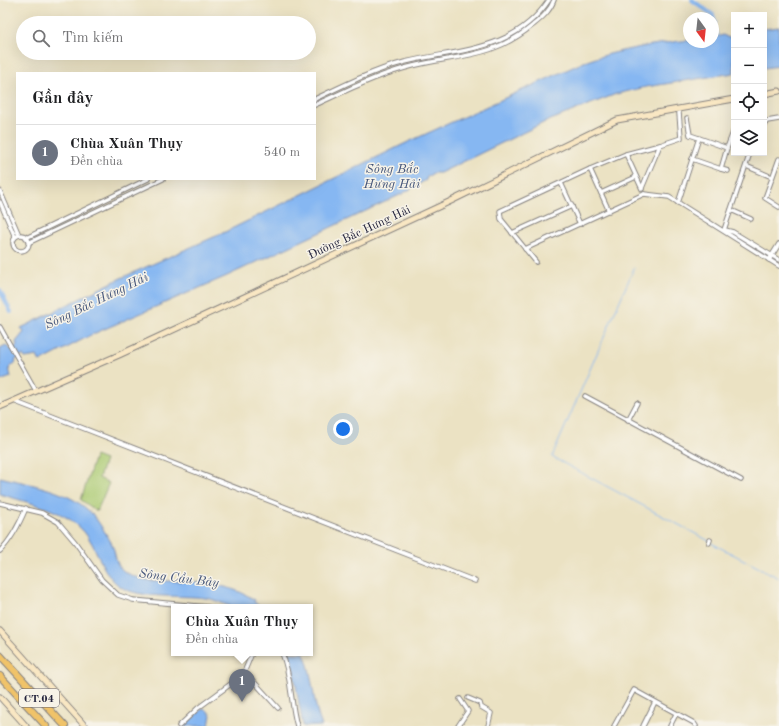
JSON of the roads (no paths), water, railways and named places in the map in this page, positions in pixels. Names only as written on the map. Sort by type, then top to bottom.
[{"type":"highway","points":[[0,655],[66,726]]},
{"type":"highway","name":"CT.04","points":[[0,676],[46,726]]},
{"type":"street","points":[[316,99],[389,67],[406,62],[465,52],[496,43],[526,25],[536,16],[548,0]]},
{"type":"street","points":[[316,105],[364,82],[406,67],[485,53],[515,38],[540,19],[552,6],[554,0]]},
{"type":"street","points":[[536,16],[540,19]]},
{"type":"street","points":[[389,67],[390,73]]},
{"type":"street","points":[[767,93],[779,91]]},
{"type":"street","name":"Đường Bắc Hưng Hải","points":[[0,407],[16,402],[36,391],[126,352],[453,200],[617,120],[731,100]]},
{"type":"street","points":[[536,262],[501,220],[500,211],[626,154],[681,138],[679,113]]},
{"type":"street","points":[[687,118],[690,135],[727,148]]},
{"type":"street","points":[[767,122],[779,119]]},
{"type":"street","points":[[678,202],[699,138]]},
{"type":"street","points":[[720,169],[731,138]]},
{"type":"street","points":[[642,188],[660,145]]},
{"type":"street","points":[[626,154],[644,194]]},
{"type":"street","points":[[724,230],[749,156]]},
{"type":"street","points":[[692,159],[728,171]]},
{"type":"street","points":[[779,159],[765,198],[779,207]]},
{"type":"street","points":[[746,166],[772,177]]},
{"type":"street","points":[[590,169],[610,210]]},
{"type":"street","points":[[601,193],[636,177]]},
{"type":"street","points":[[26,238],[146,180]]},
{"type":"street","points":[[20,235],[15,238],[13,244],[18,250],[25,249],[28,242],[161,180]]},
{"type":"street","points":[[143,182],[145,188]]},
{"type":"street","points":[[561,183],[580,224]]},
{"type":"street","points":[[0,191],[20,235],[26,238],[28,242]]},
{"type":"street","points":[[525,249],[644,194],[669,197],[724,230],[779,266]]},
{"type":"street","points":[[0,202],[15,238]]},
{"type":"street","points":[[512,233],[572,206]]},
{"type":"street","points":[[731,210],[751,220]]},
{"type":"street","points":[[724,230],[733,232],[779,260]]},
{"type":"street","points":[[769,260],[779,244]]},
{"type":"street","points":[[0,327],[16,359],[36,391]]},
{"type":"street","points":[[585,396],[741,480]]},
{"type":"street","points":[[16,402],[475,581]]},
{"type":"street","points":[[628,420],[637,403]]},
{"type":"street","points":[[0,503],[42,513],[58,522],[75,542],[102,580],[118,595],[125,598],[180,604]]},
{"type":"street","points":[[0,552],[8,544],[18,527],[26,508]]},
{"type":"street","points":[[0,631],[85,726]]},
{"type":"street","points":[[179,726],[198,708],[241,677],[245,672],[251,656]]},
{"type":"street","points":[[283,656],[290,678],[293,712],[297,726]]},
{"type":"street","points":[[245,672],[278,708]]},
{"type":"street","points":[[614,726],[634,690],[694,723],[696,726]]},
{"type":"street","points":[[0,697],[26,726]]},
{"type":"street","points":[[468,698],[480,703],[481,708],[491,713],[488,726]]},
{"type":"street","points":[[458,726],[468,711],[460,699]]},
{"type":"street","points":[[645,726],[655,702]]},
{"type":"street","points":[[670,726],[676,714]]},
{"type":"water","points":[[779,27],[779,66],[767,68],[767,29]]},
{"type":"water","name":"Sông Bắc Hưng Hải","points":[[723,35],[729,38],[731,37],[731,73],[646,87],[616,94],[543,123],[440,173],[433,173],[427,177],[426,180],[402,194],[227,276],[93,334],[40,362],[37,356],[25,358],[23,355],[15,360],[16,362],[9,368],[11,377],[0,381],[0,348],[6,345],[10,350],[17,346],[16,342],[24,332],[21,328],[121,278],[223,233],[406,143],[584,62],[622,51],[662,43],[683,41],[683,48],[719,48],[719,36]]},
{"type":"water","name":"Sông Cầu Bây","points":[[0,477],[38,486],[63,494],[85,507],[94,516],[112,544],[118,565],[134,577],[146,580],[197,582],[217,585],[246,595],[255,600],[254,602],[257,604],[224,604],[196,597],[150,595],[129,591],[115,582],[105,570],[88,537],[70,520],[48,509],[0,494]]},
{"type":"water","points":[[288,656],[305,656],[310,671],[316,708],[322,726],[303,726],[293,669]]},
{"type":"water","points":[[202,709],[207,710],[211,715],[209,726],[184,726]]},
{"type":"waterway","points":[[692,0],[709,12]]},
{"type":"waterway","points":[[634,268],[552,457],[709,541]]},
{"type":"waterway","points":[[0,290],[11,312]]},
{"type":"waterway","points":[[711,543],[779,578]]},
{"type":"place","name":"Chùa Xuân Thụy","points":[[242,702]]}]
